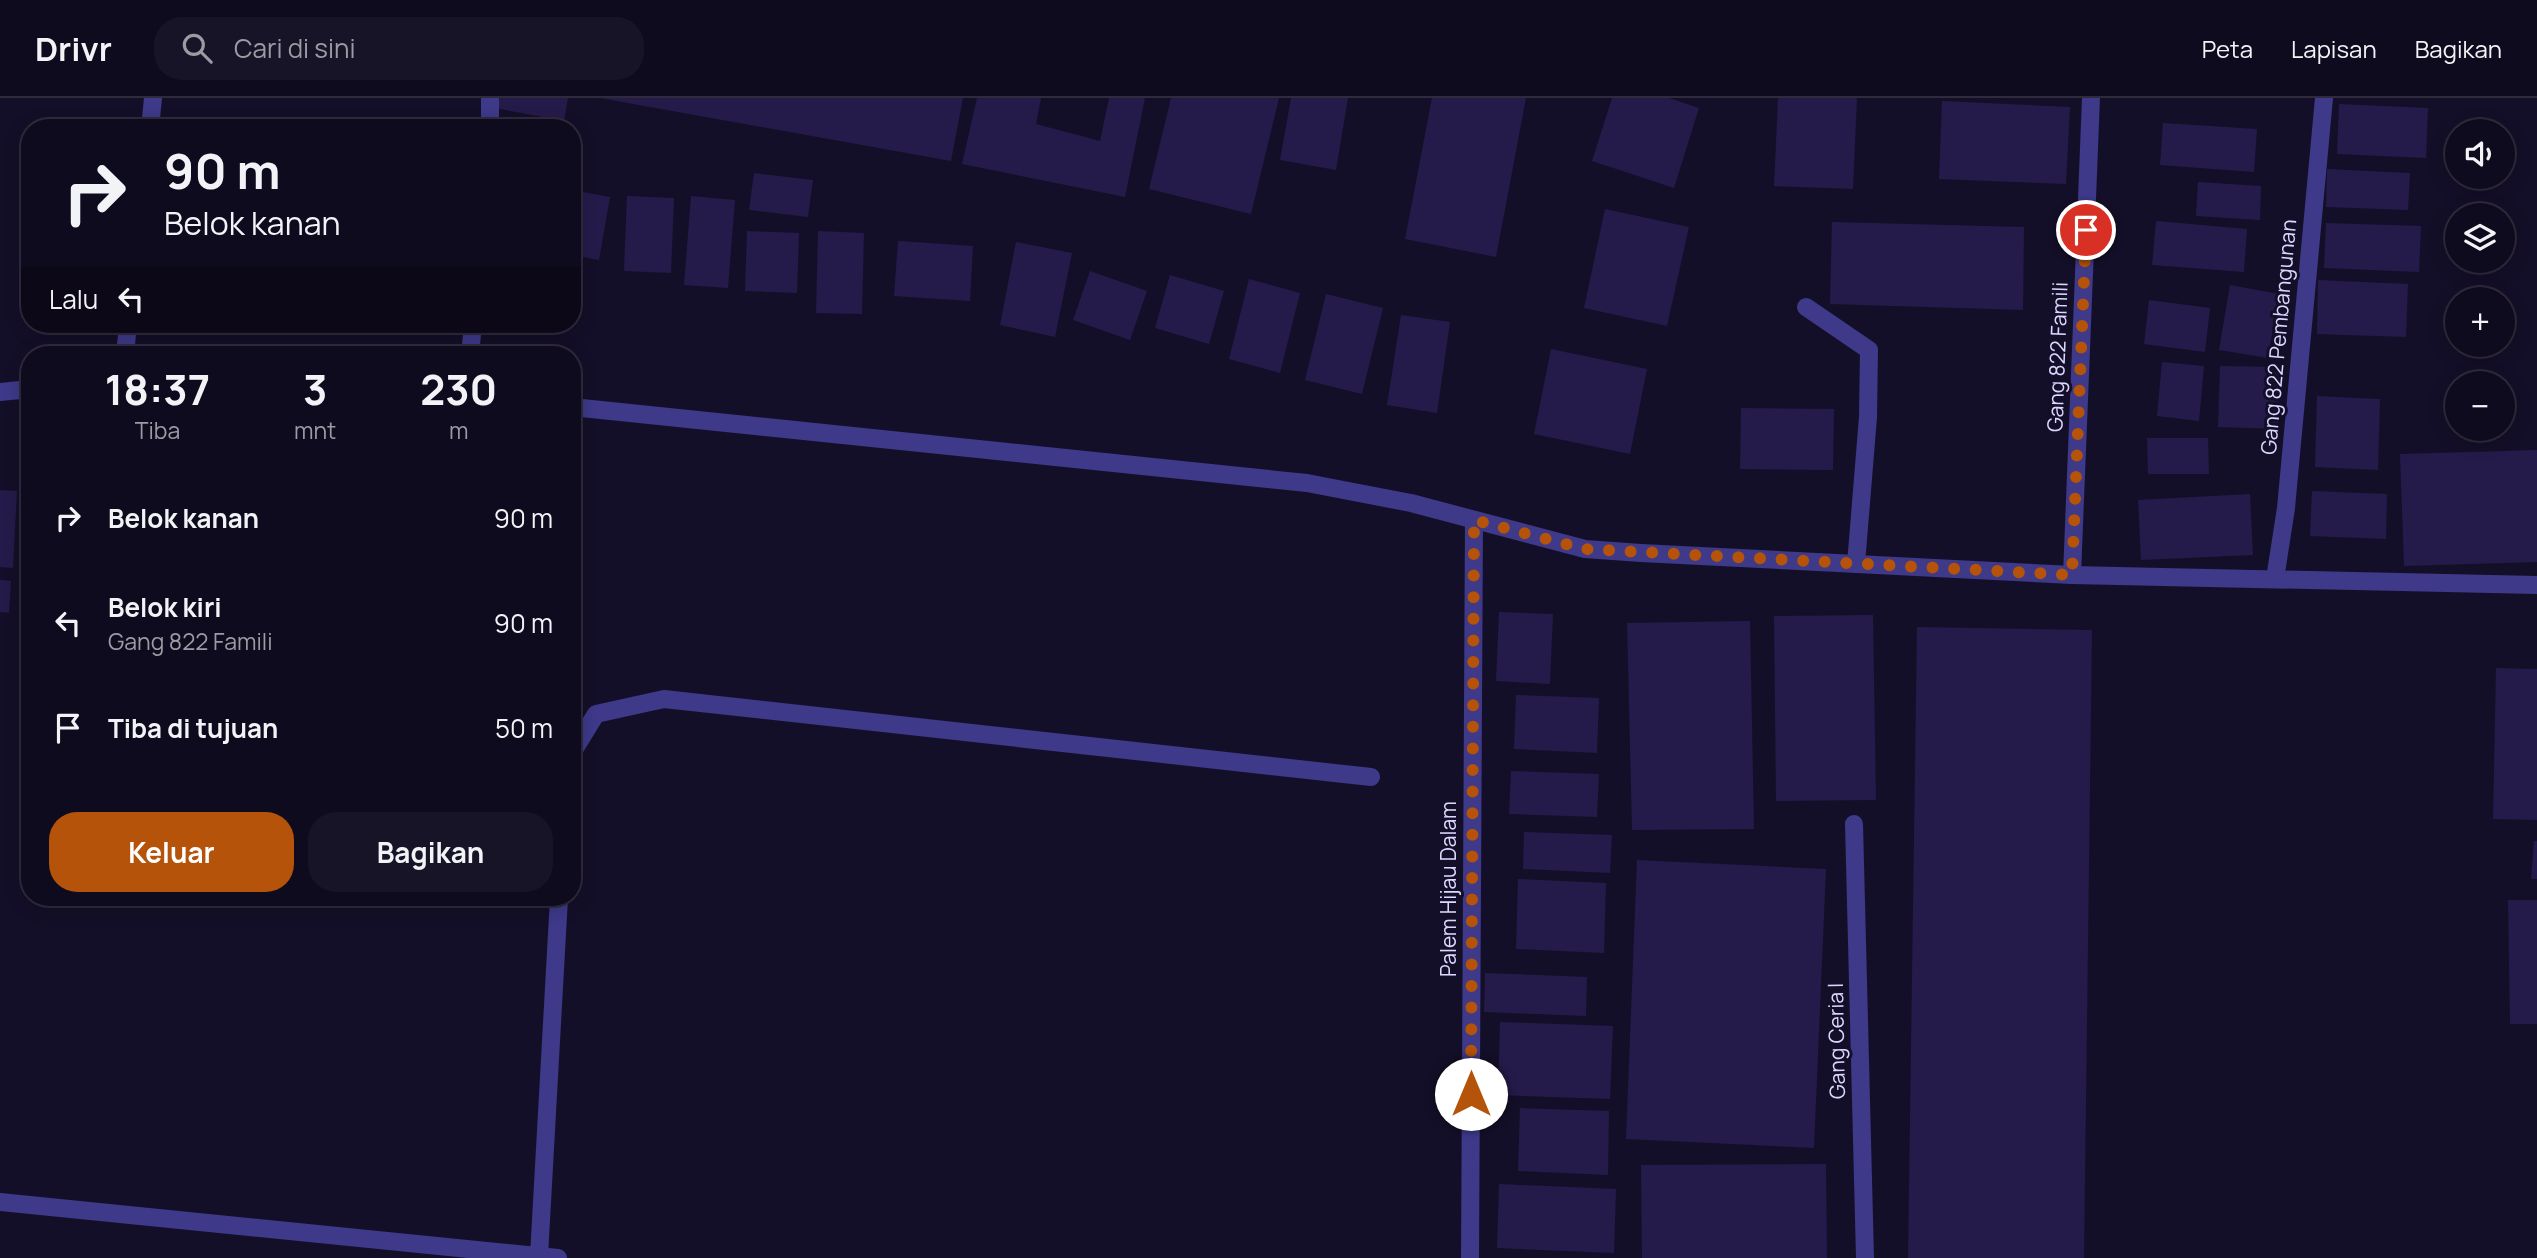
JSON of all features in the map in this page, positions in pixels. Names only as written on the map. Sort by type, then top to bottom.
[{"type":"street","points":[[151,119],[153,98]]},
{"type":"street","points":[[490,98],[490,119]]},
{"type":"street","name":"Gang 822 Famili","points":[[2072,575],[2091,98]]},
{"type":"street","name":"Gang 822 Pembangunan","points":[[2275,579],[2286,508],[2325,98]]},
{"type":"street","points":[[1806,307],[1870,351],[1868,417],[1856,564]]},
{"type":"street","points":[[0,392],[21,390]]},
{"type":"street","points":[[581,408],[1307,483],[1411,503],[1585,549],[2072,575],[2537,585]]},
{"type":"street","name":"Palem Hijau Dalam","points":[[1470,1258],[1474,520]]},
{"type":"street","points":[[581,738],[596,714],[664,699],[1371,777]]},
{"type":"street","name":"Gang Ceria I","points":[[1854,824],[1865,1258]]},
{"type":"street","points":[[539,1256],[559,906]]},
{"type":"street","points":[[0,1202],[558,1258]]},
{"type":"building","points":[[496,98],[568,98],[564,119],[495,108]]},
{"type":"building","points":[[600,98],[963,98],[951,161]]},
{"type":"building","points":[[977,98],[1041,98],[1036,124],[1100,141],[1109,98],[1145,98],[1125,197],[962,164]]},
{"type":"building","points":[[1171,98],[1279,98],[1251,214],[1149,189]]},
{"type":"building","points":[[1291,98],[1348,98],[1336,170],[1280,160]]},
{"type":"building","points":[[1432,98],[1526,98],[1496,257],[1405,239]]},
{"type":"building","points":[[1612,98],[1669,98],[1699,108],[1674,188],[1592,161]]},
{"type":"building","points":[[1778,98],[1857,98],[1853,189],[1774,186]]},
{"type":"building","points":[[1942,101],[2070,107],[2066,184],[1939,179]]},
{"type":"building","points":[[2339,104],[2428,108],[2426,158],[2337,154]]},
{"type":"building","points":[[2163,123],[2257,129],[2254,172],[2160,165]]},
{"type":"building","points":[[2327,169],[2410,173],[2408,210],[2326,207]]},
{"type":"building","points":[[754,173],[813,180],[808,217],[749,210]]},
{"type":"building","points":[[2198,182],[2261,186],[2260,220],[2196,216]]},
{"type":"building","points":[[581,192],[610,197],[599,260],[581,257]]},
{"type":"building","points":[[627,196],[674,198],[671,273],[624,271]]},
{"type":"building","points":[[691,196],[735,200],[728,288],[684,285]]},
{"type":"building","points":[[1605,209],[1689,227],[1667,326],[1584,308]]},
{"type":"building","points":[[2156,221],[2247,229],[2244,272],[2152,265]]},
{"type":"building","points":[[1832,222],[2024,227],[2023,310],[1830,304]]},
{"type":"building","points":[[2326,223],[2421,226],[2419,272],[2324,268]]},
{"type":"building","points":[[747,231],[799,233],[797,293],[745,291]]},
{"type":"building","points":[[818,231],[864,233],[862,314],[816,313]]},
{"type":"building","points":[[898,241],[973,246],[970,301],[894,296]]},
{"type":"building","points":[[1016,242],[1072,253],[1055,337],[1000,325]]},
{"type":"building","points":[[1090,271],[1147,291],[1130,340],[1073,320]]},
{"type":"building","points":[[1170,275],[1224,291],[1209,344],[1155,328]]},
{"type":"building","points":[[1249,279],[1300,293],[1280,373],[1229,359]]},
{"type":"building","points":[[2318,280],[2408,284],[2406,337],[2317,334]]},
{"type":"building","points":[[2230,285],[2279,294],[2268,358],[2219,350]]},
{"type":"building","points":[[1326,294],[1383,308],[1362,394],[1305,380]]},
{"type":"building","points":[[2149,300],[2210,308],[2205,352],[2144,344]]},
{"type":"building","points":[[1401,315],[1450,322],[1437,413],[1387,405]]},
{"type":"building","points":[[1551,349],[1647,369],[1630,454],[1534,434]]},
{"type":"building","points":[[2162,362],[2204,366],[2199,421],[2157,416]]},
{"type":"building","points":[[2220,366],[2280,367],[2278,429],[2218,427]]},
{"type":"building","points":[[2317,396],[2380,399],[2378,470],[2315,467]]},
{"type":"building","points":[[1741,408],[1834,409],[1833,470],[1740,469]]},
{"type":"building","points":[[2147,438],[2208,438],[2209,474],[2148,474]]},
{"type":"building","points":[[2537,450],[2537,562],[2404,566],[2400,454]]},
{"type":"building","points":[[0,490],[17,491],[13,568],[0,567]]},
{"type":"building","points":[[2312,491],[2387,494],[2386,539],[2310,536]]},
{"type":"building","points":[[2250,494],[2253,555],[2141,560],[2138,500]]},
{"type":"building","points":[[0,580],[11,581],[9,613],[0,612]]},
{"type":"building","points":[[1499,612],[1553,614],[1550,684],[1496,681]]},
{"type":"building","points":[[1873,615],[1876,800],[1776,801],[1774,616]]},
{"type":"building","points":[[1750,621],[1754,829],[1632,830],[1627,623]]},
{"type":"building","points":[[1917,627],[2092,630],[2084,1258],[1908,1258]]},
{"type":"building","points":[[2496,668],[2537,669],[2537,820],[2493,819]]},
{"type":"building","points":[[1516,695],[1599,698],[1597,753],[1514,749]]},
{"type":"building","points":[[1511,771],[1599,774],[1597,817],[1509,814]]},
{"type":"building","points":[[1524,832],[1612,835],[1610,873],[1523,869]]},
{"type":"building","points":[[2534,841],[2537,841],[2537,879],[2531,879]]},
{"type":"building","points":[[1637,860],[1826,869],[1814,1148],[1626,1139]]},
{"type":"building","points":[[1518,879],[1606,883],[1604,953],[1516,949]]},
{"type":"building","points":[[2508,900],[2537,900],[2537,1024],[2510,1024]]},
{"type":"building","points":[[1485,973],[1587,977],[1586,1016],[1484,1012]]},
{"type":"building","points":[[1500,1022],[1613,1026],[1610,1099],[1498,1095]]},
{"type":"building","points":[[1520,1108],[1609,1111],[1608,1175],[1518,1171]]},
{"type":"building","points":[[1826,1164],[1827,1258],[1642,1258],[1641,1165]]},
{"type":"building","points":[[1499,1184],[1616,1189],[1614,1253],[1497,1248]]},
{"type":"route","points":[[1471,1094],[1474,520],[1585,549],[2072,575],[2086,230]]}]
